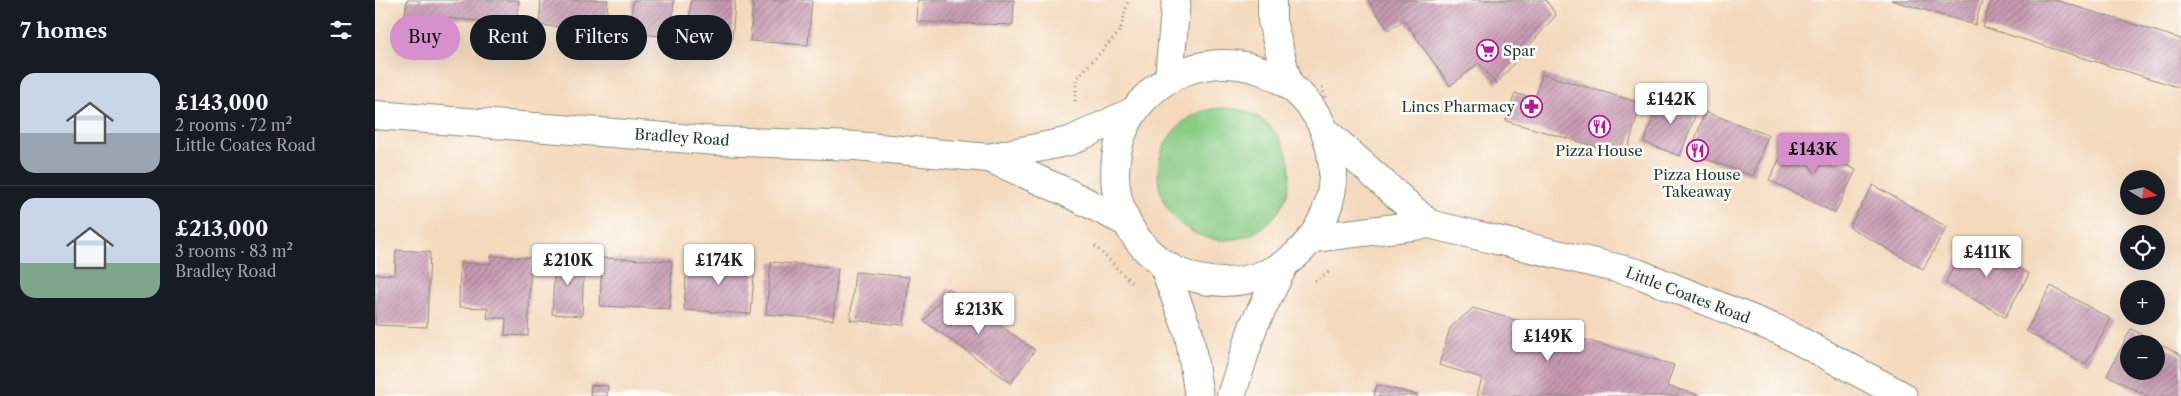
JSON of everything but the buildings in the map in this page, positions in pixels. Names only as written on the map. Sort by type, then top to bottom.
[{"type":"main road","points":[[1169,78],[1176,0]]},
{"type":"main road","points":[[1272,0],[1272,21],[1288,84]]},
{"type":"main road","points":[[1227,63],[1248,66],[1269,73],[1288,84],[1311,105],[1326,132],[1332,154],[1334,176],[1331,198],[1324,219],[1313,238],[1284,265],[1261,277],[1236,282],[1210,282],[1186,276],[1163,264],[1148,252],[1126,222],[1117,196],[1115,167],[1118,148],[1124,128],[1134,111],[1144,98],[1169,78],[1205,65],[1227,63]]},
{"type":"main road","name":"Bradley Road","points":[[375,115],[719,140],[856,146],[989,158],[1069,141],[1134,111]]},
{"type":"main road","name":"Little Coates Road","points":[[1326,132],[1429,224]]},
{"type":"main road","name":"Bradley Road","points":[[989,158],[1064,191],[1126,222]]},
{"type":"main road","name":"Little Coates Road","points":[[1313,238],[1429,224],[1637,273],[1781,330],[1903,396]]},
{"type":"main road","points":[[1163,264],[1189,334],[1199,396]]},
{"type":"main road","points":[[1231,396],[1253,327],[1284,265]]},
{"type":"path","points":[[1308,286],[1334,269]]},
{"type":"green space","points":[[1224,108],[1237,109],[1249,113],[1271,127],[1285,149],[1289,161],[1289,187],[1285,199],[1271,221],[1249,235],[1237,239],[1224,240],[1211,239],[1199,235],[1177,221],[1163,199],[1159,187],[1158,174],[1159,161],[1163,149],[1177,127],[1199,113],[1211,109]]},
{"type":"place","name":"Spar","points":[[1487,50]]},
{"type":"place","name":"Lincs Pharmacy","points":[[1531,106]]},
{"type":"place","name":"Pizza House","points":[[1599,127]]},
{"type":"place","name":"Pizza House Takeaway","points":[[1697,151]]}]
